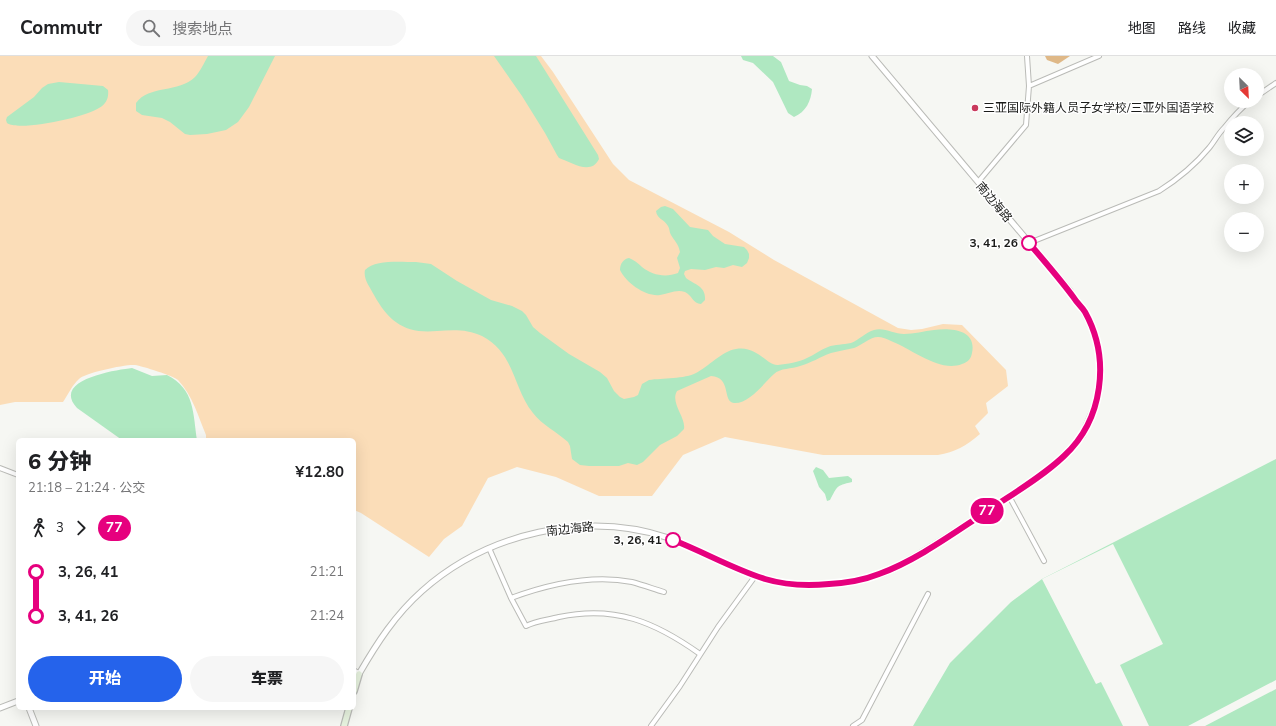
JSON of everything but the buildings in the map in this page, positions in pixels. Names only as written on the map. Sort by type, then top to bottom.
[{"type":"main road","points":[[344,726],[348,710]]},
{"type":"street","name":"南边海路","points":[[357,672],[385,630],[421,591],[439,577],[489,548],[521,537],[544,531],[601,526],[633,529],[692,547],[736,568],[766,579],[791,584],[828,584],[853,581],[878,575],[896,567],[928,549],[1009,496],[1064,456],[1083,434],[1097,399],[1100,383],[1099,350],[1094,332],[1084,311],[1070,291],[872,56]]},
{"type":"street","points":[[978,182],[1026,125],[1029,86],[1027,56]]},
{"type":"street","points":[[1029,86],[1099,56]]},
{"type":"street","points":[[1264,91],[1276,83]]},
{"type":"street","points":[[1029,243],[1159,191],[1173,182],[1192,166],[1210,148],[1223,128],[1242,108]]},
{"type":"street","points":[[0,468],[16,474]]},
{"type":"street","points":[[1009,496],[1044,561]]},
{"type":"street","points":[[489,548],[511,598],[526,626],[537,622],[570,615],[602,613],[619,615],[644,622],[660,629],[700,654]]},
{"type":"street","points":[[651,726],[718,627],[756,575]]},
{"type":"street","points":[[511,598],[543,588],[582,580],[631,582],[664,592]]},
{"type":"street","points":[[853,726],[862,720],[928,594]]},
{"type":"street","points":[[0,708],[16,702]]},
{"type":"street","points":[[30,710],[36,726]]},
{"type":"shaded area","points":[[0,56],[541,56],[613,164],[629,180],[729,232],[774,260],[898,328],[911,330],[943,324],[962,325],[1006,370],[1008,386],[986,403],[988,413],[975,426],[980,434],[960,448],[938,455],[823,455],[725,437],[683,455],[652,496],[599,496],[556,477],[517,467],[488,478],[462,526],[444,539],[429,557],[356,511],[356,438],[206,438],[195,406],[188,393],[178,380],[151,369],[135,365],[106,369],[82,377],[74,384],[63,402],[15,402],[0,405]]},
{"type":"shaded area","points":[[208,56],[275,56],[249,107],[238,122],[226,130],[207,134],[190,135],[185,134],[170,122],[162,118],[142,115],[136,111],[136,103],[142,97],[156,91],[181,85],[195,77]]},
{"type":"shaded area","points":[[494,56],[536,56],[598,155],[599,159],[595,164],[591,167],[580,166],[559,158],[522,96]]},
{"type":"shaded area","points":[[741,56],[773,56],[781,62],[789,81],[812,89],[809,102],[805,109],[794,117],[788,113],[773,82],[753,63],[743,60]]},
{"type":"shaded area","points":[[1045,56],[1070,56],[1058,64],[1047,60]]},
{"type":"shaded area","points":[[59,82],[103,86],[108,90],[108,96],[104,105],[92,112],[67,119],[25,126],[7,123],[7,117],[34,97],[42,88],[48,84]]},
{"type":"shaded area","points":[[665,206],[673,209],[690,227],[708,230],[713,236],[725,244],[744,247],[749,254],[747,263],[742,267],[733,265],[724,268],[716,267],[705,270],[691,269],[685,271],[684,274],[686,278],[699,286],[704,292],[705,300],[701,304],[696,303],[687,293],[682,291],[675,291],[660,295],[649,294],[637,288],[627,280],[620,270],[622,262],[629,258],[654,274],[673,275],[678,273],[680,268],[677,258],[680,252],[679,249],[670,234],[668,226],[658,216],[656,211]]},
{"type":"shaded area","points":[[416,262],[431,264],[457,281],[491,300],[512,306],[522,311],[533,327],[569,354],[600,372],[607,378],[614,391],[624,399],[638,395],[642,384],[649,380],[691,375],[731,350],[750,350],[774,364],[785,364],[797,362],[810,357],[831,346],[851,343],[868,332],[878,329],[904,334],[940,329],[954,330],[961,332],[970,339],[972,353],[970,359],[964,363],[953,366],[945,365],[935,363],[886,339],[875,337],[854,348],[831,353],[804,365],[779,371],[774,374],[751,397],[734,403],[730,402],[722,380],[718,377],[711,376],[677,391],[675,400],[683,420],[684,429],[677,436],[660,445],[643,462],[637,465],[628,463],[619,466],[580,465],[572,459],[568,442],[533,413],[521,393],[507,361],[493,343],[482,336],[465,331],[426,331],[407,328],[392,319],[386,312],[367,283],[365,270],[369,266],[375,264]]},
{"type":"shaded area","points":[[132,368],[152,376],[167,375],[176,381],[183,387],[191,403],[197,438],[119,438],[77,408],[71,398],[72,390],[88,378],[113,371]]},
{"type":"shaded area","points":[[1276,459],[1276,726],[913,726],[950,663],[1011,602],[1042,579]]},
{"type":"shaded area","points":[[816,467],[823,470],[829,478],[848,476],[852,479],[852,482],[838,487],[830,500],[827,501],[825,494],[819,487],[813,471]]},
{"type":"pier","points":[[1113,544],[1163,644],[1120,665],[1149,726],[1123,726],[1101,682],[1096,684],[1042,579]]},
{"type":"pier","points":[[1276,680],[1276,689],[1205,726],[1188,726]]},
{"type":"bus line","name":"77","points":[[673,540],[692,547],[736,568],[766,579],[791,584],[828,584],[853,581],[878,575],[896,567],[928,549],[1030,482],[1064,456],[1083,434],[1097,399],[1100,383],[1099,350],[1094,332],[1084,311],[1070,291],[1029,243]]},
{"type":"place","name":"三亚国际外籍人员子女学校/三亚外国语学校","points":[[975,108]]},
{"type":"place","name":"3, 41, 26","points":[[1029,243]]},
{"type":"place","name":"3, 26, 41","points":[[673,540]]}]
